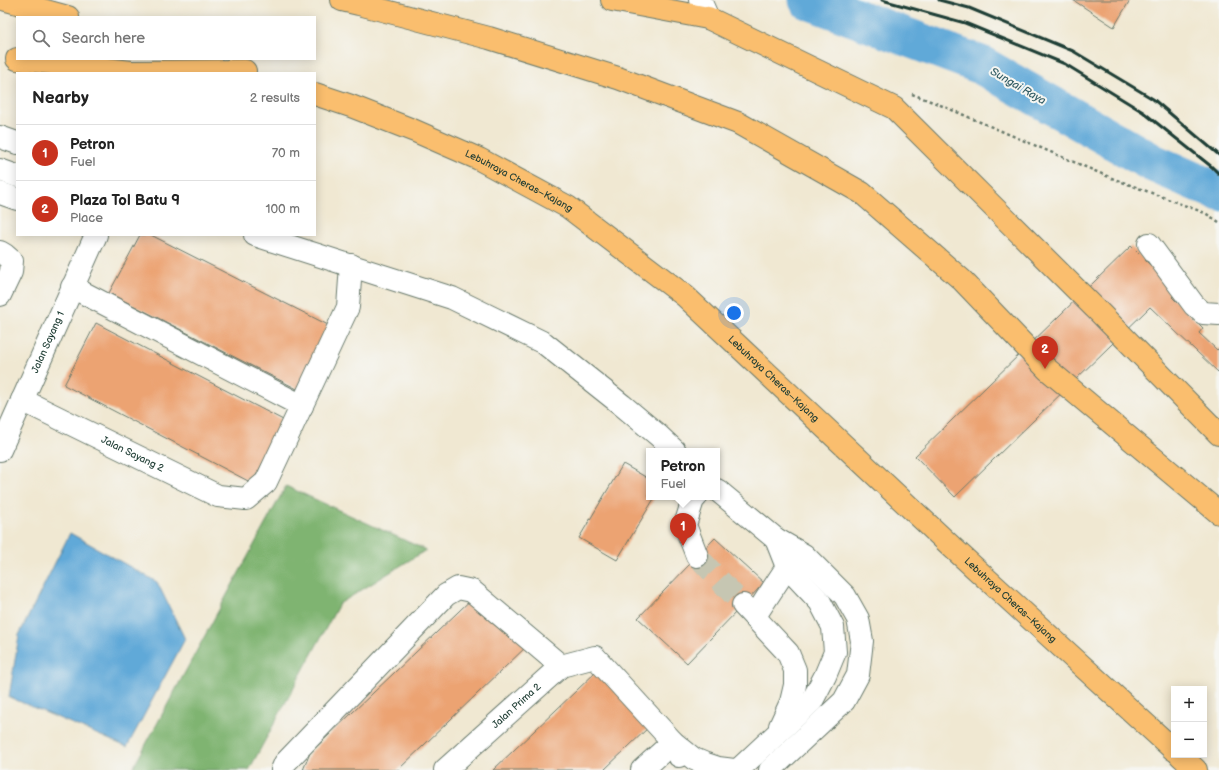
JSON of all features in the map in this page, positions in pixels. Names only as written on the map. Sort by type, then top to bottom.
[{"type":"highway","points":[[6,0],[64,16]]},
{"type":"highway","points":[[342,0],[489,38],[618,78],[738,123],[862,193],[962,280],[1047,369],[1219,513]]},
{"type":"highway","points":[[612,0],[704,9],[894,108],[1219,434]]},
{"type":"highway","points":[[0,55],[16,59]]},
{"type":"highway","points":[[26,60],[131,72],[248,72]]},
{"type":"highway","points":[[211,60],[248,72]]},
{"type":"highway","name":"Lebuhraya Cheras–Kajang","points":[[316,94],[415,131],[478,159],[568,207],[679,291],[959,553],[1171,747]]},
{"type":"highway","points":[[1183,758],[1196,770]]},
{"type":"street","points":[[0,137],[16,143]]},
{"type":"street","points":[[0,170],[16,176]]},
{"type":"street","points":[[0,193],[16,199]]},
{"type":"street","points":[[259,236],[452,298],[544,343],[660,436],[672,448]]},
{"type":"street","name":"Jalan Sayang 1","points":[[0,450],[92,241]]},
{"type":"street","points":[[1149,244],[1194,305],[1203,313],[1219,314]]},
{"type":"street","points":[[0,252],[12,262],[11,272],[0,295]]},
{"type":"street","points":[[72,287],[302,406],[348,307],[350,265]]},
{"type":"street","name":"Jalan Sayang 2","points":[[22,400],[218,496],[246,499],[266,482],[302,406]]},
{"type":"street","points":[[720,492],[776,539],[804,555],[845,596],[858,619],[862,641],[858,675],[844,701],[770,770]]},
{"type":"street","points":[[694,500],[685,525],[697,556]]},
{"type":"street","points":[[738,770],[812,701],[835,652],[833,627],[820,602],[787,567],[776,539]]},
{"type":"street","points":[[774,737],[792,702],[795,685],[795,670],[788,653],[749,610],[787,567]]},
{"type":"street","points":[[282,770],[285,763],[446,595],[458,588],[472,591],[561,666]]},
{"type":"street","name":"Jalan Prima 2","points":[[446,770],[561,666],[595,657],[673,742]]},
{"type":"street","points":[[642,770],[673,742]]},
{"type":"street","points":[[673,742],[684,770]]},
{"type":"street","points":[[673,742],[694,759],[718,768],[734,770]]},
{"type":"path","points":[[909,93],[1109,177],[1205,213],[1219,222]]},
{"type":"green space","points":[[286,486],[426,550],[339,604],[249,770],[132,770]]},
{"type":"water","points":[[70,533],[157,582],[185,639],[127,747],[9,697],[19,635]]},
{"type":"building","points":[[1073,0],[1130,0],[1114,27]]},
{"type":"building","points":[[139,236],[153,236],[336,329],[303,392],[109,293]]},
{"type":"building","points":[[1131,246],[1177,292],[1172,297],[1203,328],[1199,333],[1217,350],[1219,348],[1219,371],[1218,372],[1150,307],[955,497],[915,456]]},
{"type":"building","points":[[96,323],[285,421],[252,483],[64,385]]},
{"type":"building","points":[[623,464],[646,477],[646,500],[653,500],[617,560],[579,538]]},
{"type":"building","points":[[715,538],[764,583],[687,663],[638,618]]},
{"type":"building","points":[[479,592],[529,624],[529,644],[398,770],[303,770],[310,753]]},
{"type":"building","points":[[597,671],[650,726],[604,770],[493,770]]},
{"type":"waterway","name":"Sungai Raya","points":[[808,0],[981,65],[1153,163],[1219,192]]},
{"type":"tunnel","points":[[697,556],[743,605]]},
{"type":"railway","points":[[882,0],[965,23],[1065,64],[1143,112],[1219,174]]},
{"type":"railway","points":[[939,0],[969,8],[1073,51],[1153,99],[1219,155]]},
{"type":"place","name":"Plaza Tol Batu 9","points":[[1045,369]]},
{"type":"place","name":"Petron","points":[[683,546]]}]
